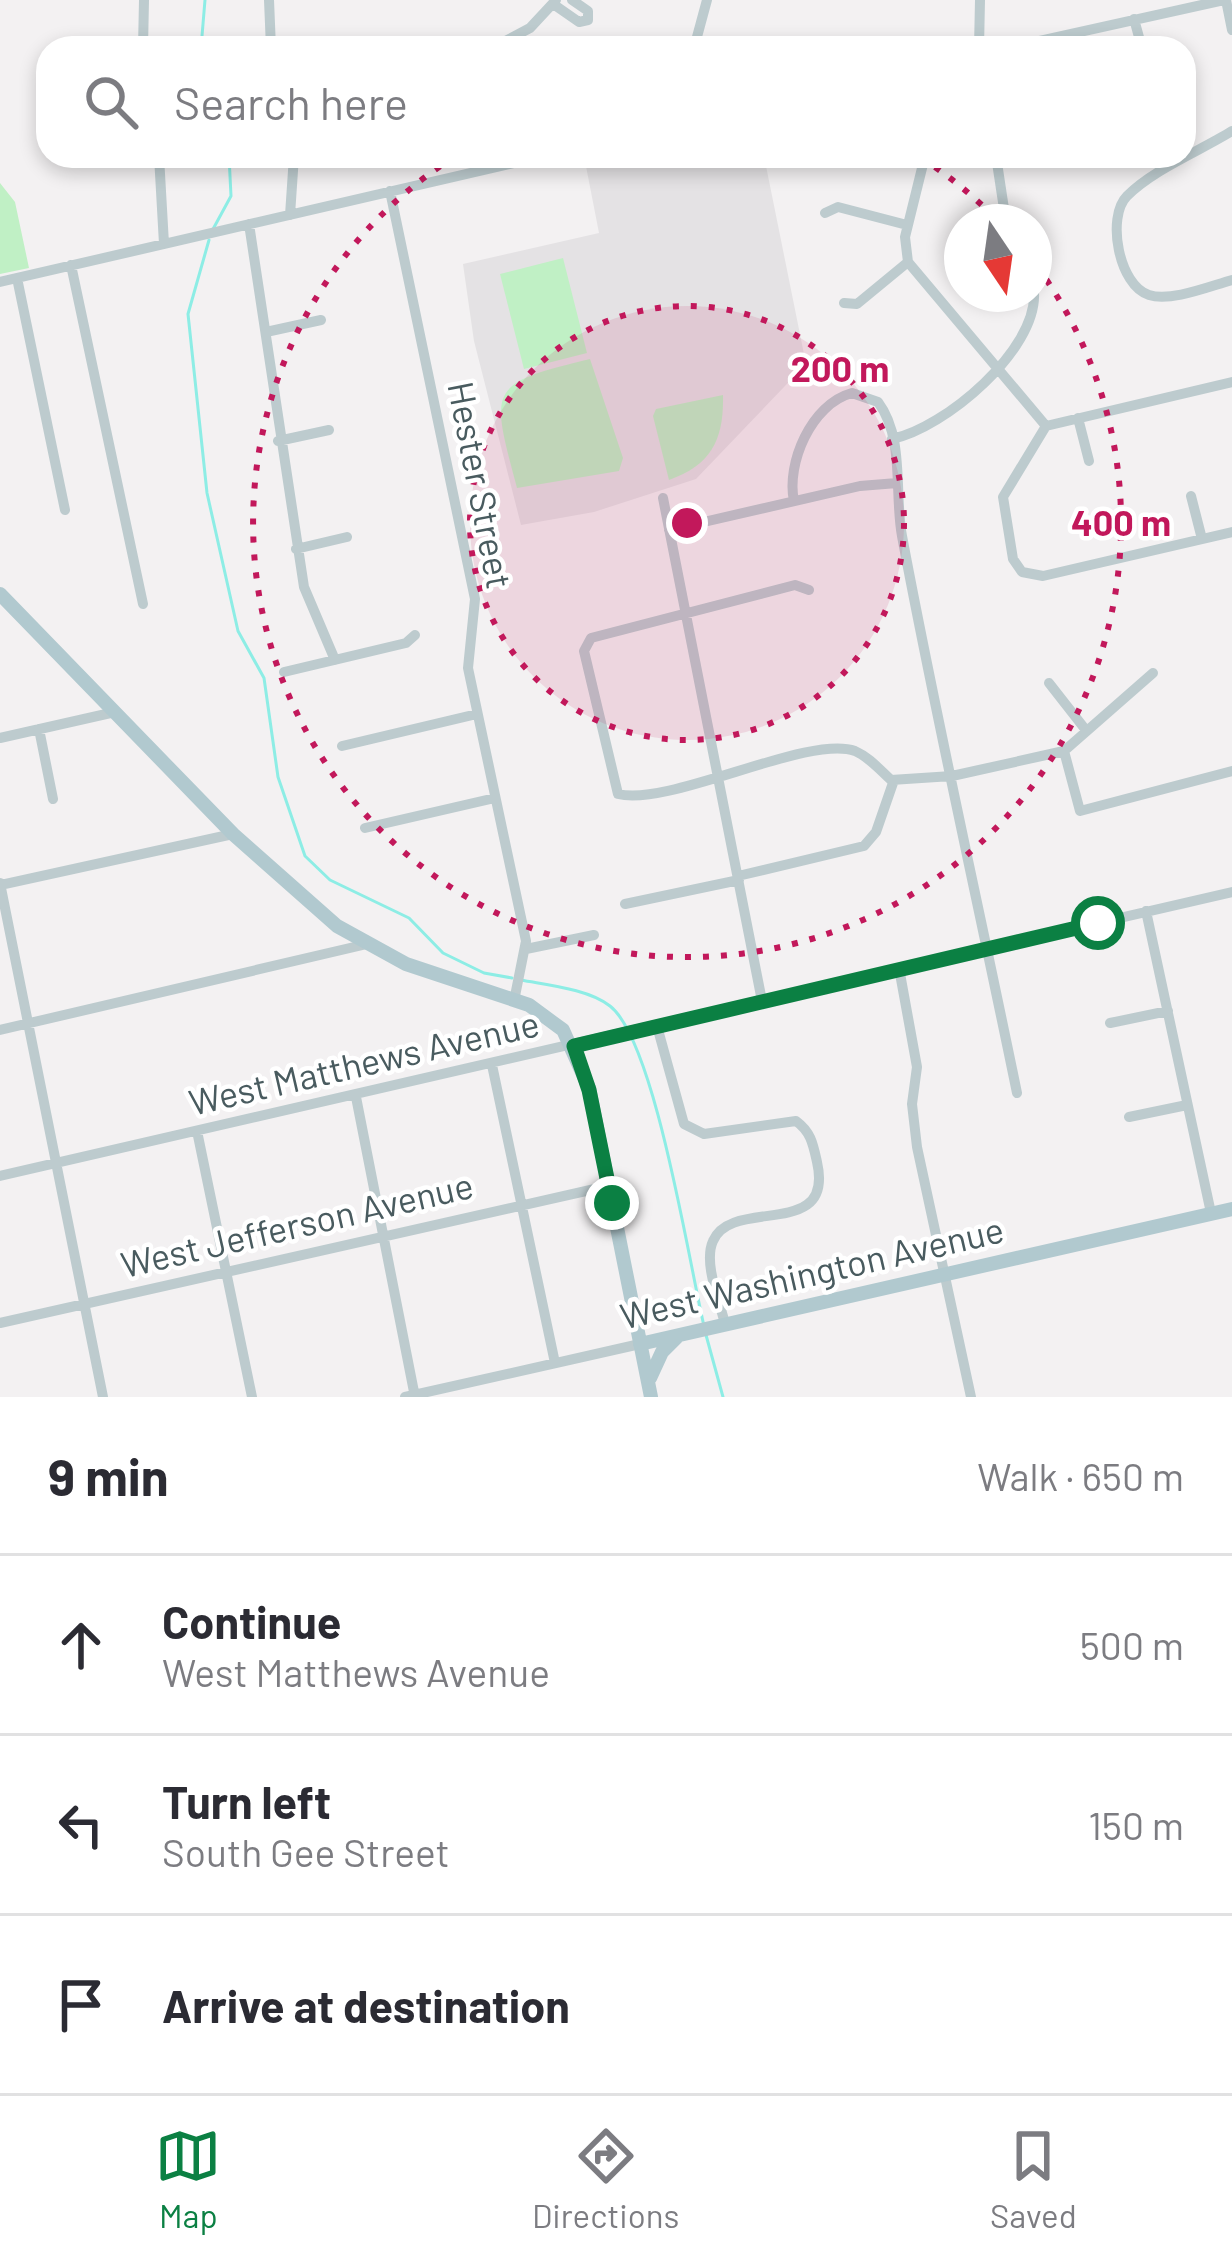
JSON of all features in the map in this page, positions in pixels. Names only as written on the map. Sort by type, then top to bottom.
[{"type":"main road","points":[[0,594],[291,890],[367,944],[447,980],[516,995],[546,1015],[574,1046],[589,1090],[650,1390]]},
{"type":"main road","name":"West Washington Avenue","points":[[640,1344],[1232,1209]]},
{"type":"main road","points":[[650,1390],[662,1352],[685,1334]]},
{"type":"street","points":[[143,36],[144,0]]},
{"type":"street","points":[[269,0],[270,36]]},
{"type":"street","points":[[516,36],[555,2],[579,22],[588,20],[588,11],[572,0]]},
{"type":"street","points":[[697,36],[707,0]]},
{"type":"street","points":[[979,36],[980,0]]},
{"type":"street","points":[[1060,36],[1134,19],[1161,6],[1225,0],[1232,29]]},
{"type":"street","points":[[1134,19],[1139,36]]},
{"type":"street","points":[[1196,154],[1228,133],[1232,148]]},
{"type":"street","points":[[160,168],[164,244]]},
{"type":"street","points":[[290,214],[293,168]]},
{"type":"street","points":[[0,282],[491,168]]},
{"type":"street","points":[[923,168],[907,225],[908,262],[957,314],[1046,426]]},
{"type":"street","points":[[995,168],[1002,204]]},
{"type":"street","points":[[1174,168],[1121,203],[1116,225],[1126,271],[1142,292],[1164,296],[1232,280]]},
{"type":"street","name":"Hester Street","points":[[390,191],[475,599],[466,648],[526,949],[516,995]]},
{"type":"street","points":[[825,213],[838,207],[907,225]]},
{"type":"street","points":[[249,224],[296,549],[307,596],[335,660]]},
{"type":"street","points":[[844,303],[857,304],[908,262]]},
{"type":"street","points":[[70,266],[143,604]]},
{"type":"street","points":[[17,278],[65,510]]},
{"type":"street","points":[[892,439],[927,429],[996,368],[1026,336],[1030,312]]},
{"type":"street","points":[[266,332],[321,320]]},
{"type":"street","points":[[1232,382],[1046,426],[1003,497],[1013,559],[1029,575],[1043,576],[1232,532]]},
{"type":"street","points":[[794,501],[790,467],[834,400],[852,393],[868,396],[882,407],[892,439],[901,531],[983,948],[1017,1093]]},
{"type":"street","points":[[1078,418],[1089,461]]},
{"type":"street","points":[[278,441],[329,430]]},
{"type":"street","points":[[669,530],[897,483]]},
{"type":"street","points":[[1191,496],[1202,539]]},
{"type":"street","points":[[663,498],[762,1000]]},
{"type":"street","points":[[296,549],[347,537]]},
{"type":"street","points":[[809,590],[795,585],[597,634],[585,648],[618,794],[845,749],[864,756],[894,780],[952,776],[1064,751],[1153,674]]},
{"type":"street","points":[[284,672],[406,643],[415,635]]},
{"type":"street","points":[[1049,683],[1085,729]]},
{"type":"street","points":[[0,737],[116,712]]},
{"type":"street","points":[[342,746],[477,714]]},
{"type":"street","points":[[39,729],[52,799]]},
{"type":"street","points":[[1064,751],[1080,811],[1232,771]]},
{"type":"street","points":[[625,904],[864,846],[876,832],[894,780]]},
{"type":"street","points":[[364,828],[495,799]]},
{"type":"street","points":[[103,1397],[0,884],[233,834]]},
{"type":"street","name":"West Matthews Avenue","points":[[0,1176],[1232,892]]},
{"type":"street","points":[[1146,911],[1210,1214]]},
{"type":"street","points":[[526,949],[594,935]]},
{"type":"street","points":[[0,1030],[367,944]]},
{"type":"street","points":[[898,968],[915,1054],[917,1147],[971,1397]]},
{"type":"street","points":[[1110,1023],[1168,1011]]},
{"type":"street","points":[[657,1026],[684,1124],[704,1134],[796,1121],[811,1138],[820,1175],[818,1190],[807,1205],[728,1226],[716,1235],[710,1254],[722,1325]]},
{"type":"street","points":[[491,1065],[555,1363]]},
{"type":"street","points":[[356,1096],[411,1396]]},
{"type":"street","points":[[1129,1117],[1187,1105]]},
{"type":"street","points":[[197,1132],[252,1397]]},
{"type":"street","name":"West Jefferson Avenue","points":[[0,1323],[608,1186]]},
{"type":"street","name":"West Washington Avenue","points":[[411,1396],[640,1344]]},
{"type":"shaded area","points":[[586,168],[766,168],[806,364],[696,479],[594,512],[521,525],[474,341],[463,264],[599,233]]},
{"type":"green space","points":[[0,183],[15,202],[29,268],[0,274]]},
{"type":"green space","points":[[563,258],[587,353],[524,369],[500,274]]},
{"type":"green space","points":[[590,359],[623,458],[619,471],[517,488],[503,429],[505,395],[531,376]]},
{"type":"green space","points":[[723,395],[721,425],[712,448],[696,467],[669,480],[653,416],[656,409]]},
{"type":"waterway","points":[[202,36],[205,0]]},
{"type":"waterway","points":[[212,231],[231,196],[230,168]]},
{"type":"waterway","points":[[209,240],[188,314],[207,493],[238,631],[264,678],[278,777],[305,856],[330,880],[409,918],[443,953],[484,973],[512,978]]},
{"type":"waterway","points":[[521,980],[591,995],[610,1006],[626,1027],[656,1106],[704,1326]]},
{"type":"waterway","points":[[706,1335],[723,1397]]},
{"type":"route","points":[[612,1203],[589,1090],[574,1046],[1098,923]]}]
